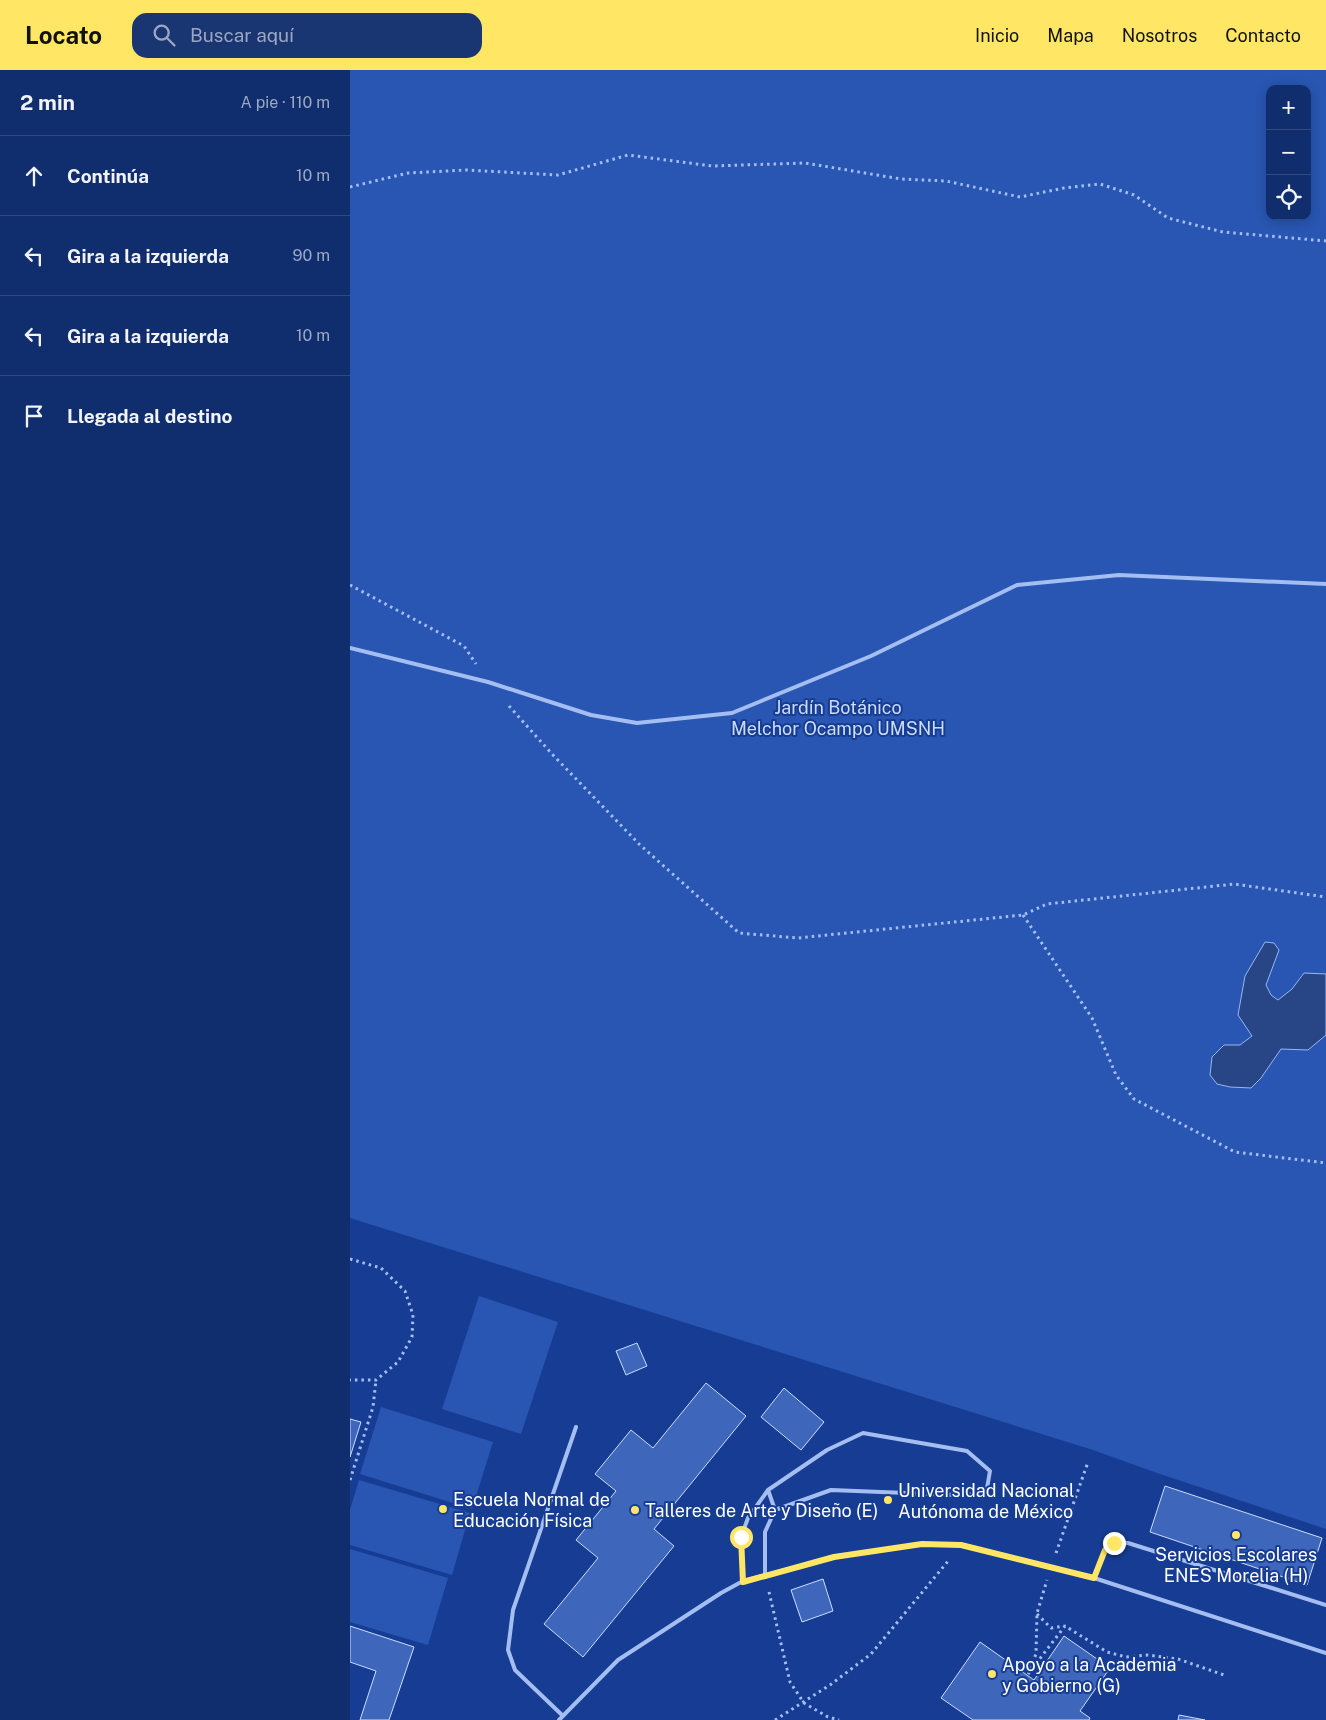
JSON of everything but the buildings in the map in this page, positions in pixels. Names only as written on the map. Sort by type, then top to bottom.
[{"type":"lane","points":[[350,648],[488,682],[591,715],[638,723],[732,713],[871,656],[1017,585],[1119,575],[1326,584]]},
{"type":"lane","points":[[562,1715],[515,1670],[508,1650],[513,1610],[576,1427]]},
{"type":"lane","points":[[743,1582],[741,1537],[748,1518],[768,1490],[828,1450],[863,1434],[967,1450],[990,1471],[986,1494],[956,1495],[831,1490],[775,1510]]},
{"type":"lane","points":[[765,1577],[765,1532],[775,1510],[768,1490]]},
{"type":"lane","points":[[1094,1578],[1105,1550],[1114,1543],[1128,1544],[1326,1605]]},
{"type":"lane","points":[[559,1720],[618,1660],[721,1592],[743,1582],[834,1557],[922,1544],[961,1545],[1052,1566],[1326,1653]]},
{"type":"path","points":[[350,186],[408,173],[466,170],[558,175],[628,155],[712,166],[804,163],[901,179],[946,181],[1020,198],[1064,188],[1100,184],[1134,195],[1168,218],[1223,232],[1326,241]]},
{"type":"path","points":[[350,585],[464,646],[488,682]]},
{"type":"path","points":[[507,704],[552,754],[639,844],[738,933],[798,938],[1023,915],[1046,904],[1234,884],[1326,897]]},
{"type":"path","points":[[1023,915],[1092,1018],[1116,1075],[1134,1099],[1235,1152],[1326,1163]]},
{"type":"path","points":[[350,1259],[381,1268],[405,1291],[413,1315],[412,1337],[398,1362],[376,1380],[350,1380]]},
{"type":"path","points":[[350,1480],[373,1407],[376,1380]]},
{"type":"path","points":[[1065,1626],[1028,1674],[1036,1654],[1037,1613],[1088,1462]]},
{"type":"path","points":[[775,1720],[804,1703],[871,1654],[961,1545]]},
{"type":"path","points":[[765,1577],[790,1682],[804,1703],[828,1717],[839,1720]]},
{"type":"path","points":[[1037,1613],[1051,1628],[1065,1626],[1107,1652],[1126,1657],[1148,1655],[1178,1659],[1224,1675]]},
{"type":"green space","name":"Jardín Botánico Melchor Ocampo UMSNH","points":[[350,70],[1326,70],[1326,1529],[1093,1450],[350,1218]]},
{"type":"green space","points":[[479,1296],[558,1322],[521,1434],[442,1409]]},
{"type":"green space","points":[[381,1407],[493,1442],[472,1509],[360,1474]]},
{"type":"green space","points":[[359,1480],[470,1513],[452,1575],[350,1545],[350,1510]]},
{"type":"green space","points":[[350,1549],[448,1578],[428,1645],[350,1622]]},
{"type":"shaded area","points":[[1265,942],[1274,943],[1279,950],[1266,985],[1271,995],[1278,1000],[1292,989],[1304,973],[1326,974],[1326,1035],[1308,1050],[1281,1049],[1261,1078],[1251,1088],[1217,1084],[1210,1075],[1212,1057],[1224,1045],[1240,1045],[1252,1036],[1238,1015],[1245,976]]},
{"type":"place","name":"Universidad Nacional Autónoma de México","points":[[888,1500]]},
{"type":"place","name":"Escuela Normal de Educación Física","points":[[443,1509]]},
{"type":"place","name":"Talleres de Arte y Diseño (E)","points":[[635,1510]]},
{"type":"place","name":"Servicios Escolares ENES Morelia (H)","points":[[1236,1535]]},
{"type":"place","name":"Apoyo a la Academia y Gobierno (G)","points":[[992,1674]]},
{"type":"route","points":[[741,1537],[743,1582],[834,1557],[922,1544],[961,1545],[1052,1566],[1094,1578],[1105,1550],[1114,1543]]}]
